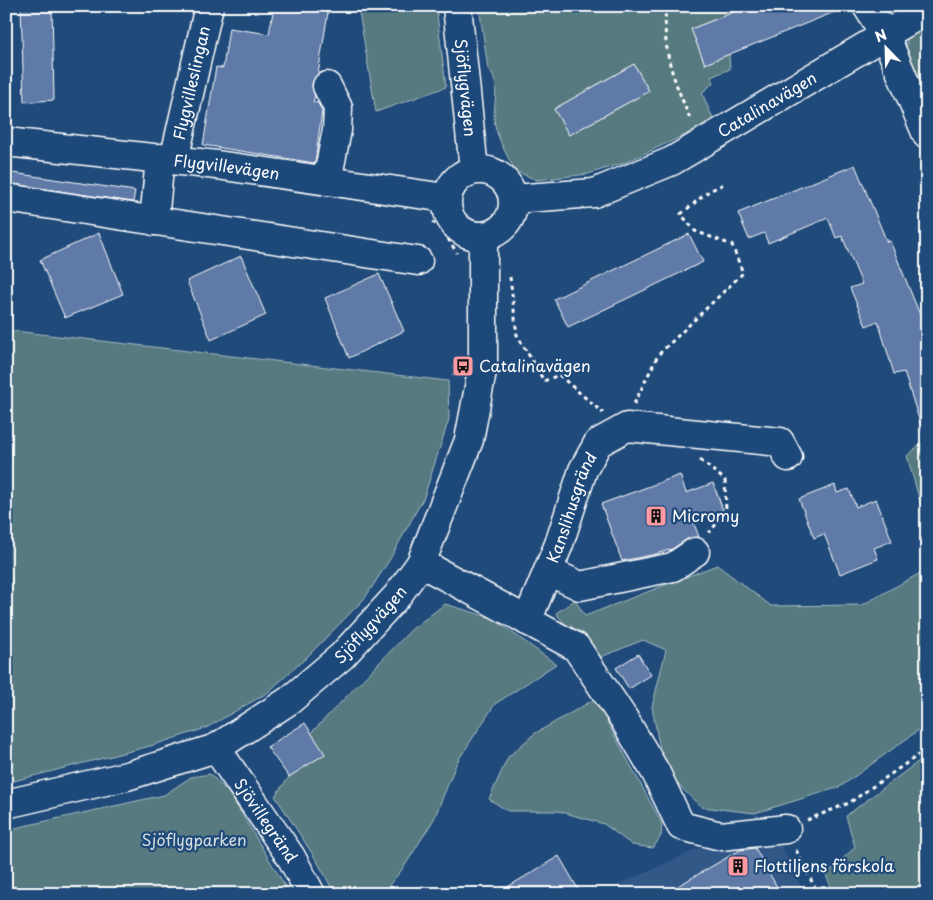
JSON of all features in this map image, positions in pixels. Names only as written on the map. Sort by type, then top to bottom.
[{"type":"street","name":"Flygvilleslingan","points":[[154,221],[167,159],[210,6]]},
{"type":"street","name":"Sjöflygvägen","points":[[457,6],[474,170]]},
{"type":"street","points":[[867,6],[885,36],[927,135]]},
{"type":"street","name":"Catalinavägen","points":[[514,199],[594,193],[672,161],[927,10]]},
{"type":"street","points":[[326,181],[337,130],[338,108],[327,86]]},
{"type":"street","name":"Flygvillevägen","points":[[6,142],[167,159],[446,198]]},
{"type":"street","points":[[484,169],[504,179],[514,199],[508,221],[502,229],[483,236],[464,232],[456,227],[446,208],[446,198],[455,180],[474,170],[484,169]]},
{"type":"street","points":[[6,198],[418,261]]},
{"type":"street","name":"Sjöflygvägen","points":[[6,804],[127,776],[216,748],[290,700],[342,656],[396,596],[421,563],[469,440],[483,366],[483,236]]},
{"type":"street","points":[[626,427],[780,442],[788,457]]},
{"type":"street","name":"Kanslihusgränd","points":[[527,621],[548,571],[584,470],[598,443],[626,427]]},
{"type":"street","points":[[548,571],[580,586],[673,567],[695,552]]},
{"type":"street","points":[[421,563],[576,647],[624,719],[656,773],[681,826],[721,836],[786,829]]},
{"type":"street","name":"Sjövillegränd","points":[[216,748],[290,856],[311,894]]},
{"type":"path","points":[[666,6],[664,34],[671,71],[701,144]]},
{"type":"path","points":[[482,270],[509,273],[517,336],[544,381],[559,375],[596,409],[626,427],[638,393],[658,355],[743,272],[732,245],[695,230],[681,214],[709,191],[726,183]]},
{"type":"path","points":[[431,222],[440,226],[458,255]]},
{"type":"path","points":[[455,385],[457,351]]},
{"type":"path","points":[[695,552],[726,512],[725,480],[696,456]]},
{"type":"path","points":[[818,894],[786,829],[849,803],[927,749]]},
{"type":"shaded area","points":[[778,839],[805,894],[623,894],[618,885],[710,843]]},
{"type":"green space","points":[[358,6],[436,6],[446,87],[376,112]]},
{"type":"green space","points":[[479,6],[749,6],[691,29],[705,64],[729,54],[730,69],[711,77],[714,82],[702,93],[713,119],[685,135],[624,163],[588,174],[537,180],[515,171],[496,131],[494,118],[496,88],[488,69]],"holes":[[[634,64],[649,91],[569,135],[554,109]]]},
{"type":"green space","points":[[927,25],[927,61],[924,62],[927,69],[927,104],[906,59],[907,39]]},
{"type":"green space","points":[[6,330],[448,381],[449,419],[424,497],[390,559],[365,598],[307,657],[267,693],[206,728],[150,746],[6,783]]},
{"type":"green space","points":[[927,439],[927,724],[840,787],[755,813],[701,807],[664,771],[652,707],[666,650],[643,640],[596,659],[574,636],[556,613],[575,600],[585,616],[717,565],[771,606],[862,605],[924,571],[921,505],[907,456]]},
{"type":"green space","points":[[445,604],[492,618],[556,664],[495,704],[457,762],[434,819],[404,867],[382,894],[335,894],[317,861],[275,796],[289,777],[311,733],[412,629]]},
{"type":"green space","points":[[595,699],[662,824],[661,836],[653,848],[632,845],[604,824],[558,811],[508,811],[489,799],[508,757],[534,734]]},
{"type":"green space","points":[[927,755],[927,869],[920,872],[927,885],[927,894],[834,894],[826,875],[855,847],[846,816]]},
{"type":"green space","name":"Sjöflygparken","points":[[210,774],[229,793],[290,894],[6,894],[6,830],[164,795],[191,777]]},
{"type":"building","points":[[21,6],[52,6],[54,100],[24,102]]},
{"type":"building","points":[[274,6],[329,6],[318,74],[312,85],[315,96],[313,102],[318,103],[322,111],[315,163],[203,145],[216,67],[223,68],[229,28],[269,34]]},
{"type":"building","points":[[749,6],[847,7],[705,64],[691,29]]},
{"type":"building","points":[[634,64],[649,91],[569,135],[554,109]]},
{"type":"building","points":[[855,165],[887,242],[890,241],[927,332],[927,432],[923,432],[904,372],[894,374],[878,321],[866,326],[850,288],[862,284],[842,236],[836,238],[828,218],[768,243],[764,233],[749,239],[738,213]]},
{"type":"building","points":[[6,172],[135,191],[133,202],[6,183]]},
{"type":"building","points":[[99,233],[123,294],[65,318],[40,260]]},
{"type":"building","points":[[689,234],[703,262],[568,327],[554,299]]},
{"type":"building","points":[[241,256],[266,315],[211,340],[187,281]]},
{"type":"building","points":[[379,274],[404,331],[349,358],[325,298]]},
{"type":"building","name":"Micromy","points":[[680,475],[686,493],[713,483],[723,510],[693,521],[699,537],[687,539],[672,549],[656,554],[622,561],[601,504]]},
{"type":"building","points":[[835,485],[837,493],[849,489],[856,507],[876,499],[892,541],[874,548],[878,559],[840,574],[824,534],[814,538],[799,499]]},
{"type":"building","points":[[638,654],[651,675],[629,689],[616,668]]},
{"type":"building","points":[[305,723],[325,754],[289,777],[267,747]]},
{"type":"building","name":"Flottiljens förskola","points":[[755,848],[781,894],[664,894],[740,850]]},
{"type":"building","points":[[559,856],[581,894],[496,894]]},
{"type":"place","name":"Catalinavägen","points":[[463,366]]},
{"type":"place","name":"Micromy","points":[[656,516]]},
{"type":"place","name":"Flottiljens förskola","points":[[738,866]]}]
